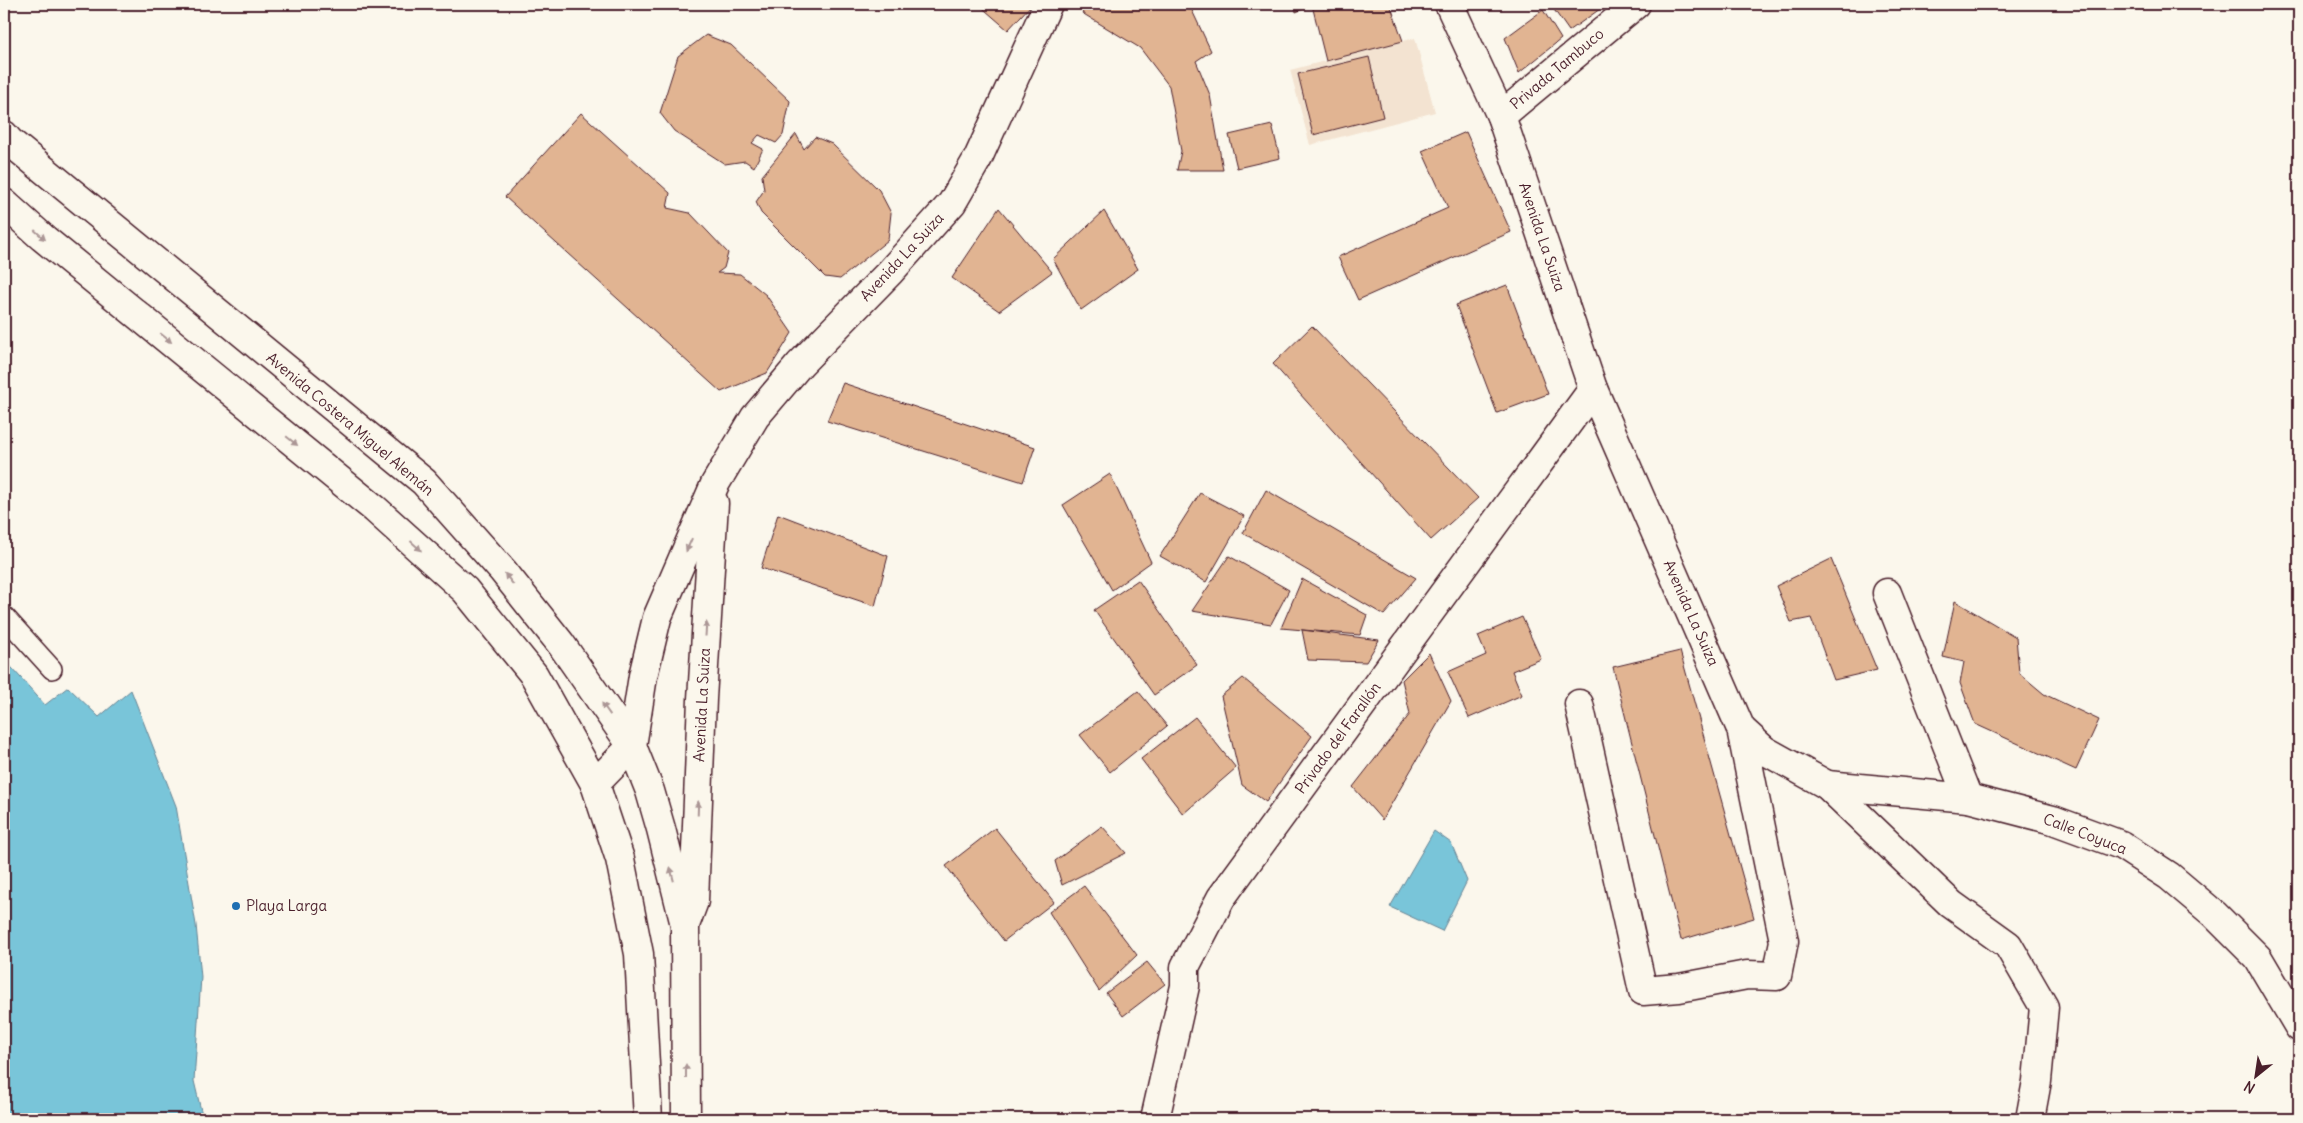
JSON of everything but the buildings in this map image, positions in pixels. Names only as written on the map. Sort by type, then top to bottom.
[{"type":"street","name":"Avenida La Suiza","points":[[632,746],[643,676],[656,618],[716,484],[756,417],[800,364],[890,272],[952,203],[978,158],[1048,4]]},
{"type":"street","name":"Avenida La Suiza","points":[[1449,4],[1501,116],[1594,389],[1741,729],[1764,750],[1826,785],[1951,904],[2008,945],[2044,1007],[2037,1081],[2030,1119]]},
{"type":"street","name":"Privada Tambuco","points":[[1501,116],[1636,4]]},
{"type":"street","name":"Avenida Costera Miguel Alemán","points":[[4,135],[8,141],[424,482],[504,572],[561,644],[632,746],[650,791],[685,925],[686,1119]]},
{"type":"street","points":[[4,203],[42,237],[375,509],[465,590],[534,675],[595,784],[620,859],[639,954],[648,1119]]},
{"type":"street","name":"Privado del Farallón","points":[[1155,1119],[1185,986],[1184,967],[1221,898],[1594,389]]},
{"type":"street","name":"Avenida La Suiza","points":[[685,925],[694,901],[702,698],[716,484]]},
{"type":"street","points":[[1887,593],[1968,798]]},
{"type":"street","points":[[1579,704],[1643,991],[1679,988],[1747,975],[1776,976],[1784,941],[1741,729]]},
{"type":"street","points":[[595,784],[632,746]]},
{"type":"street","name":"Calle Coyuca","points":[[1826,785],[1968,798],[2053,820],[2121,845],[2169,876],[2214,914],[2258,958],[2299,1027]]},
{"type":"lane","points":[[4,616],[52,669]]},
{"type":"shaded area","points":[[1415,38],[1435,112],[1310,145],[1290,70]]},
{"type":"water","points":[[4,659],[45,705],[68,687],[99,717],[131,690],[176,806],[196,925],[201,977],[194,1081],[203,1119],[4,1119]]},
{"type":"water","points":[[1434,831],[1451,843],[1467,881],[1442,931],[1390,907]]},
{"type":"place","name":"Playa Larga","points":[[236,906]]}]
